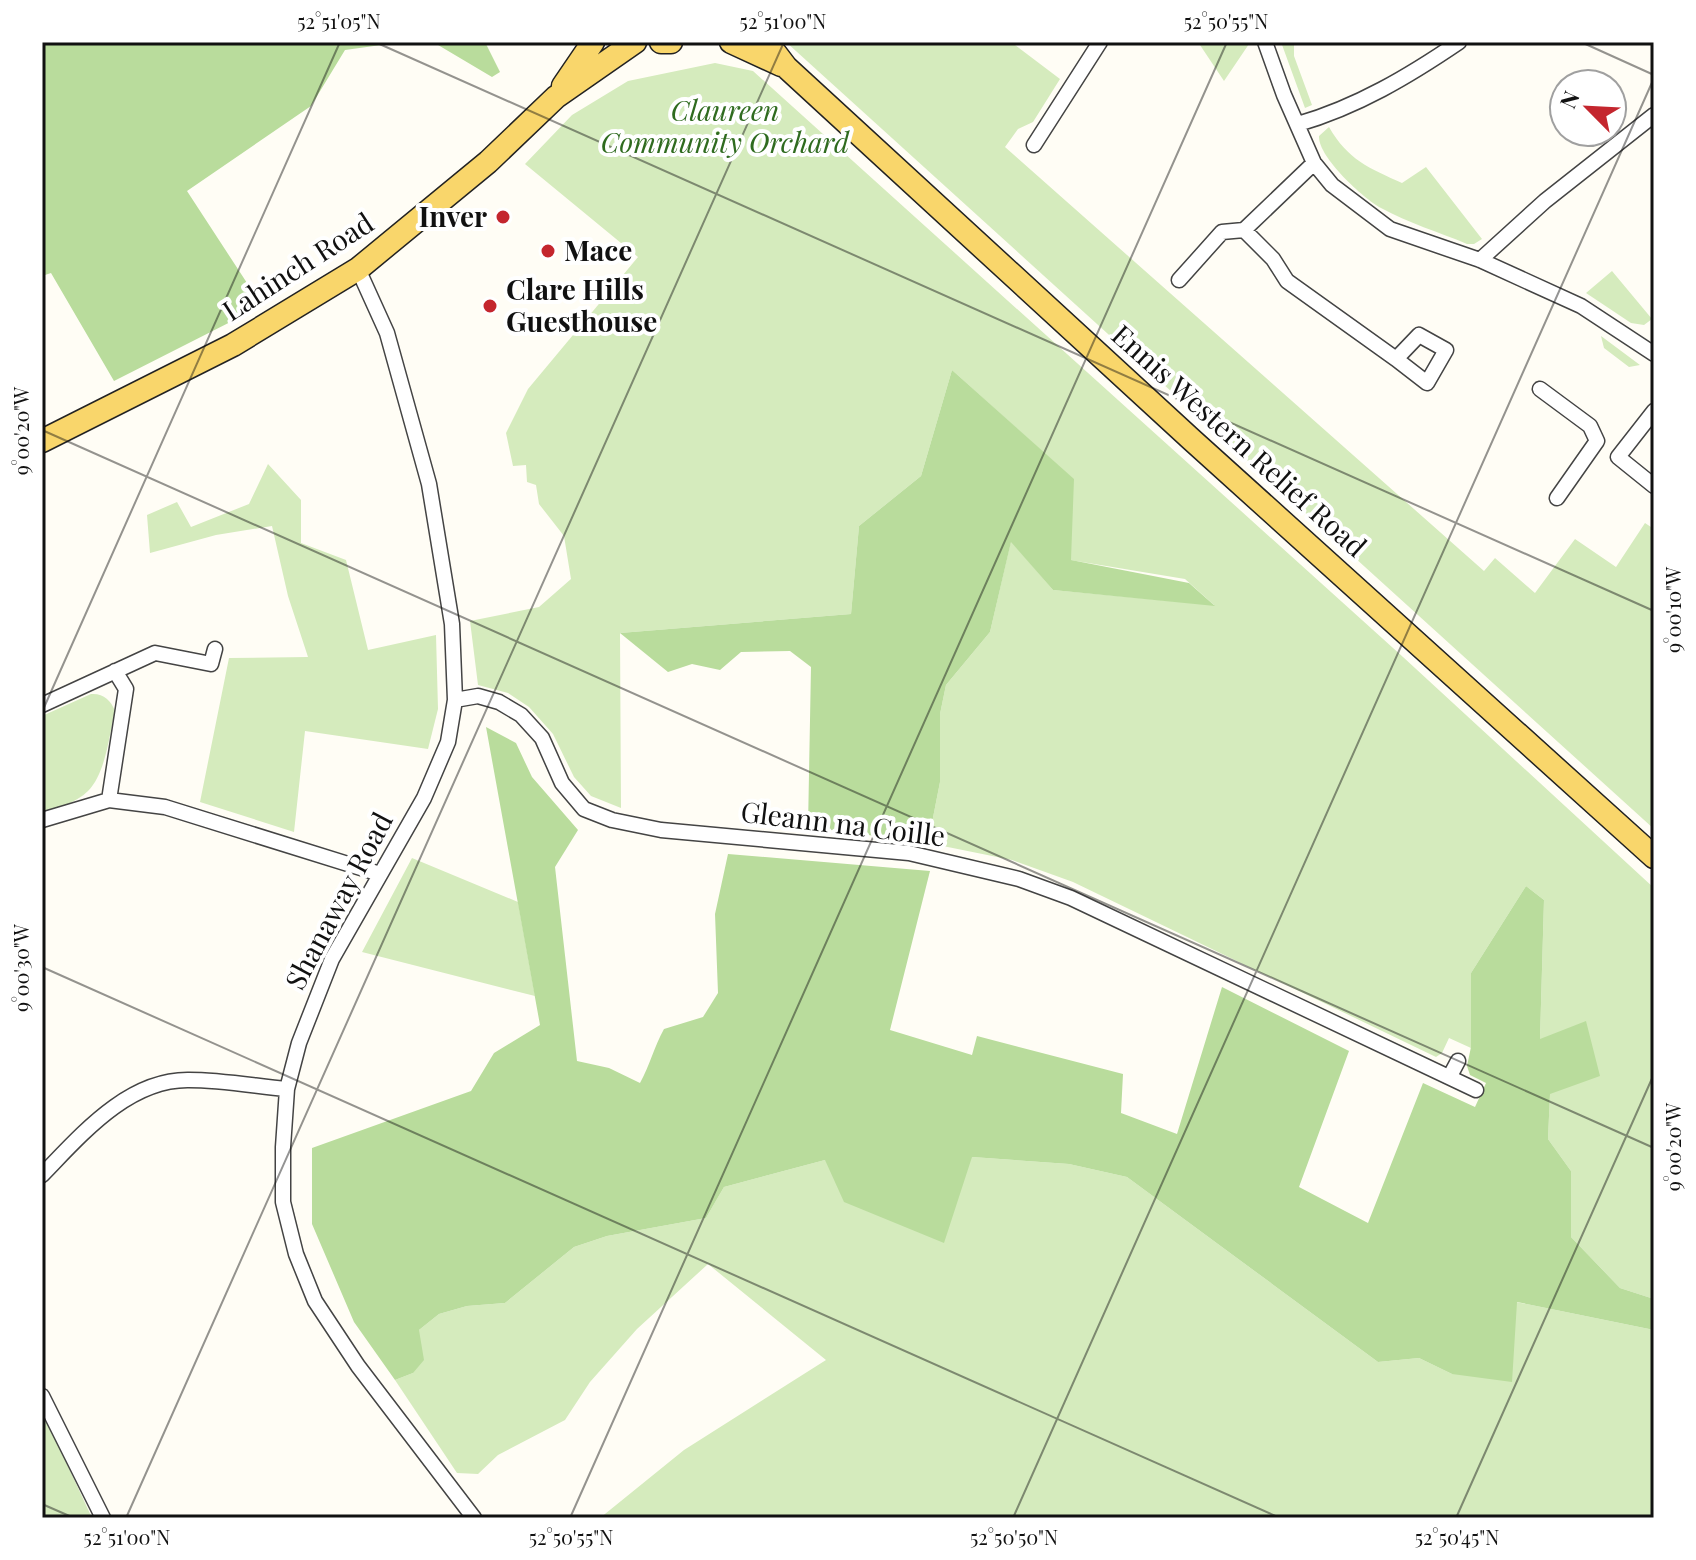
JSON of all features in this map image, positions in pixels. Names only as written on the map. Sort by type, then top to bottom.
[{"type":"main road","name":"Lahinch Road","points":[[556,97],[593,42]]},
{"type":"main road","name":"Lahinch Road","points":[[42,441],[233,345],[358,269],[488,162],[556,97],[635,42]]},
{"type":"main road","points":[[661,42],[671,42]]},
{"type":"main road","name":"Ennis Western Relief Road","points":[[731,42],[786,67]]},
{"type":"main road","name":"Ennis Western Relief Road","points":[[767,42],[786,67],[1192,440],[1654,857]]},
{"type":"street","points":[[1034,145],[1100,42]]},
{"type":"street","points":[[1265,42],[1314,163],[1332,185],[1390,229],[1480,260],[1581,306],[1654,354]]},
{"type":"street","points":[[1298,124],[1356,102],[1407,77],[1459,42]]},
{"type":"street","points":[[1480,260],[1545,201],[1654,115]]},
{"type":"street","points":[[1179,280],[1222,232],[1244,230],[1314,163]]},
{"type":"street","points":[[1244,230],[1273,259],[1287,281],[1396,359]]},
{"type":"street","name":"Shanaway Road","points":[[358,269],[387,333],[429,484],[452,624],[455,700],[448,742],[424,798],[347,930],[319,989],[299,1043],[287,1089],[283,1202],[296,1254],[315,1301],[366,1378],[474,1518]]},
{"type":"street","points":[[1641,345],[1654,335]]},
{"type":"street","points":[[1540,389],[1590,426],[1597,441],[1654,486]]},
{"type":"street","points":[[1618,457],[1654,411]]},
{"type":"street","points":[[1557,498],[1597,441]]},
{"type":"street","points":[[42,705],[155,653],[211,664],[215,649]]},
{"type":"street","points":[[109,800],[126,689],[115,671]]},
{"type":"street","name":"Gleann na Coille","points":[[455,700],[478,696],[499,702],[521,715],[542,738],[562,783],[584,809],[612,820],[661,830],[909,853],[1019,879],[1071,898],[1476,1090]]},
{"type":"street","points":[[42,820],[109,800],[165,807],[380,874]]},
{"type":"street","points":[[1450,1076],[1458,1061]]},
{"type":"street","points":[[42,1175],[92,1125],[145,1089],[187,1079],[287,1089]]},
{"type":"street","points":[[42,1396],[103,1518]]},
{"type":"green space","points":[[42,42],[403,42],[345,50],[311,106],[187,191],[262,306],[114,381],[51,273],[42,276]]},
{"type":"green space","points":[[433,42],[485,42],[500,72],[492,77]]},
{"type":"green space","points":[[786,42],[1011,42],[1060,79],[1033,122],[1018,129],[1005,147],[1484,571],[1495,558],[1535,593],[1575,539],[1616,567],[1645,523],[1654,529],[1654,829]]},
{"type":"green space","points":[[1198,42],[1248,42],[1249,44],[1224,81]]},
{"type":"green space","points":[[1281,42],[1294,42],[1294,56],[1312,105],[1305,108]]},
{"type":"green space","name":"Claureen Community Orchard","points":[[715,63],[753,71],[1403,657],[1654,888],[1654,1299],[1620,1288],[1571,1237],[1571,1171],[1548,1139],[1550,1093],[1599,1075],[1540,1039],[1544,900],[1526,886],[1471,973],[1471,1048],[1449,1038],[1442,1053],[1436,1057],[1073,882],[1012,860],[928,843],[940,782],[940,714],[946,685],[990,632],[1011,541],[1053,590],[1214,605],[1185,579],[1070,560],[1073,479],[952,370],[921,476],[859,526],[851,614],[620,633],[621,808],[591,796],[574,777],[553,734],[529,707],[508,693],[478,685],[470,621],[539,607],[571,579],[564,536],[539,504],[536,485],[527,482],[526,465],[513,466],[506,433],[528,389],[638,257],[525,164],[572,115],[628,81]]},
{"type":"green space","points":[[1329,127],[1352,155],[1402,183],[1426,167],[1482,239],[1467,244],[1373,203],[1343,176],[1326,155],[1319,136]]},
{"type":"green space","points":[[1612,271],[1652,319],[1644,325],[1631,323],[1586,293]]},
{"type":"green space","points":[[1601,336],[1640,365],[1629,367],[1604,348]]},
{"type":"green space","points":[[952,370],[1074,479],[1071,560],[1189,583],[1215,606],[1053,590],[1011,542],[990,632],[946,685],[940,714],[940,782],[928,843],[808,827],[811,667],[790,651],[741,652],[720,670],[692,664],[668,672],[620,633],[851,614],[859,526],[921,476]]},
{"type":"green space","points":[[268,464],[301,500],[301,543],[346,560],[368,650],[436,635],[438,709],[428,749],[305,731],[294,832],[200,802],[229,658],[308,657],[288,596],[272,526],[216,535],[150,553],[147,515],[177,502],[191,527],[249,504]]},
{"type":"green space","points":[[91,694],[106,698],[115,711],[99,774],[83,795],[42,814],[42,716]]},
{"type":"green space","points":[[486,727],[516,743],[532,777],[578,830],[555,867],[577,1061],[609,1068],[640,1083],[664,1029],[703,1017],[718,993],[715,914],[728,854],[930,871],[890,1030],[972,1055],[977,1036],[1123,1074],[1121,1113],[1177,1134],[1222,987],[1349,1051],[1299,1187],[1368,1223],[1423,1083],[1475,1107],[1486,1083],[1470,1075],[1467,1066],[1471,1047],[1471,973],[1526,886],[1544,900],[1540,1039],[1586,1021],[1600,1076],[1550,1094],[1548,1139],[1571,1171],[1571,1237],[1620,1288],[1654,1299],[1654,1330],[1517,1302],[1512,1382],[1452,1374],[1419,1358],[1378,1362],[1127,1177],[1069,1164],[972,1157],[944,1243],[844,1202],[825,1160],[724,1187],[706,1218],[607,1236],[574,1247],[505,1303],[467,1306],[439,1314],[419,1330],[424,1360],[413,1373],[395,1380],[354,1322],[312,1224],[312,1148],[471,1091],[494,1053],[540,1025]]},
{"type":"green space","points":[[412,858],[518,902],[535,996],[362,952]]},
{"type":"green space","points":[[972,1157],[1069,1164],[1127,1177],[1378,1362],[1419,1358],[1452,1374],[1516,1302],[1654,1330],[1654,1518],[600,1518],[684,1450],[826,1360],[708,1264],[637,1329],[590,1382],[565,1420],[498,1455],[478,1474],[457,1473],[395,1380],[413,1373],[419,1330],[439,1314],[467,1306],[505,1303],[574,1247],[607,1236],[706,1218],[724,1187],[825,1160]]},
{"type":"green space","points":[[42,1411],[47,1421],[92,1518],[42,1518]]},
{"type":"place","name":"Inver","points":[[503,217]]},
{"type":"place","name":"Mace","points":[[548,251]]},
{"type":"place","name":"Clare Hills Guesthouse","points":[[490,306]]}]
